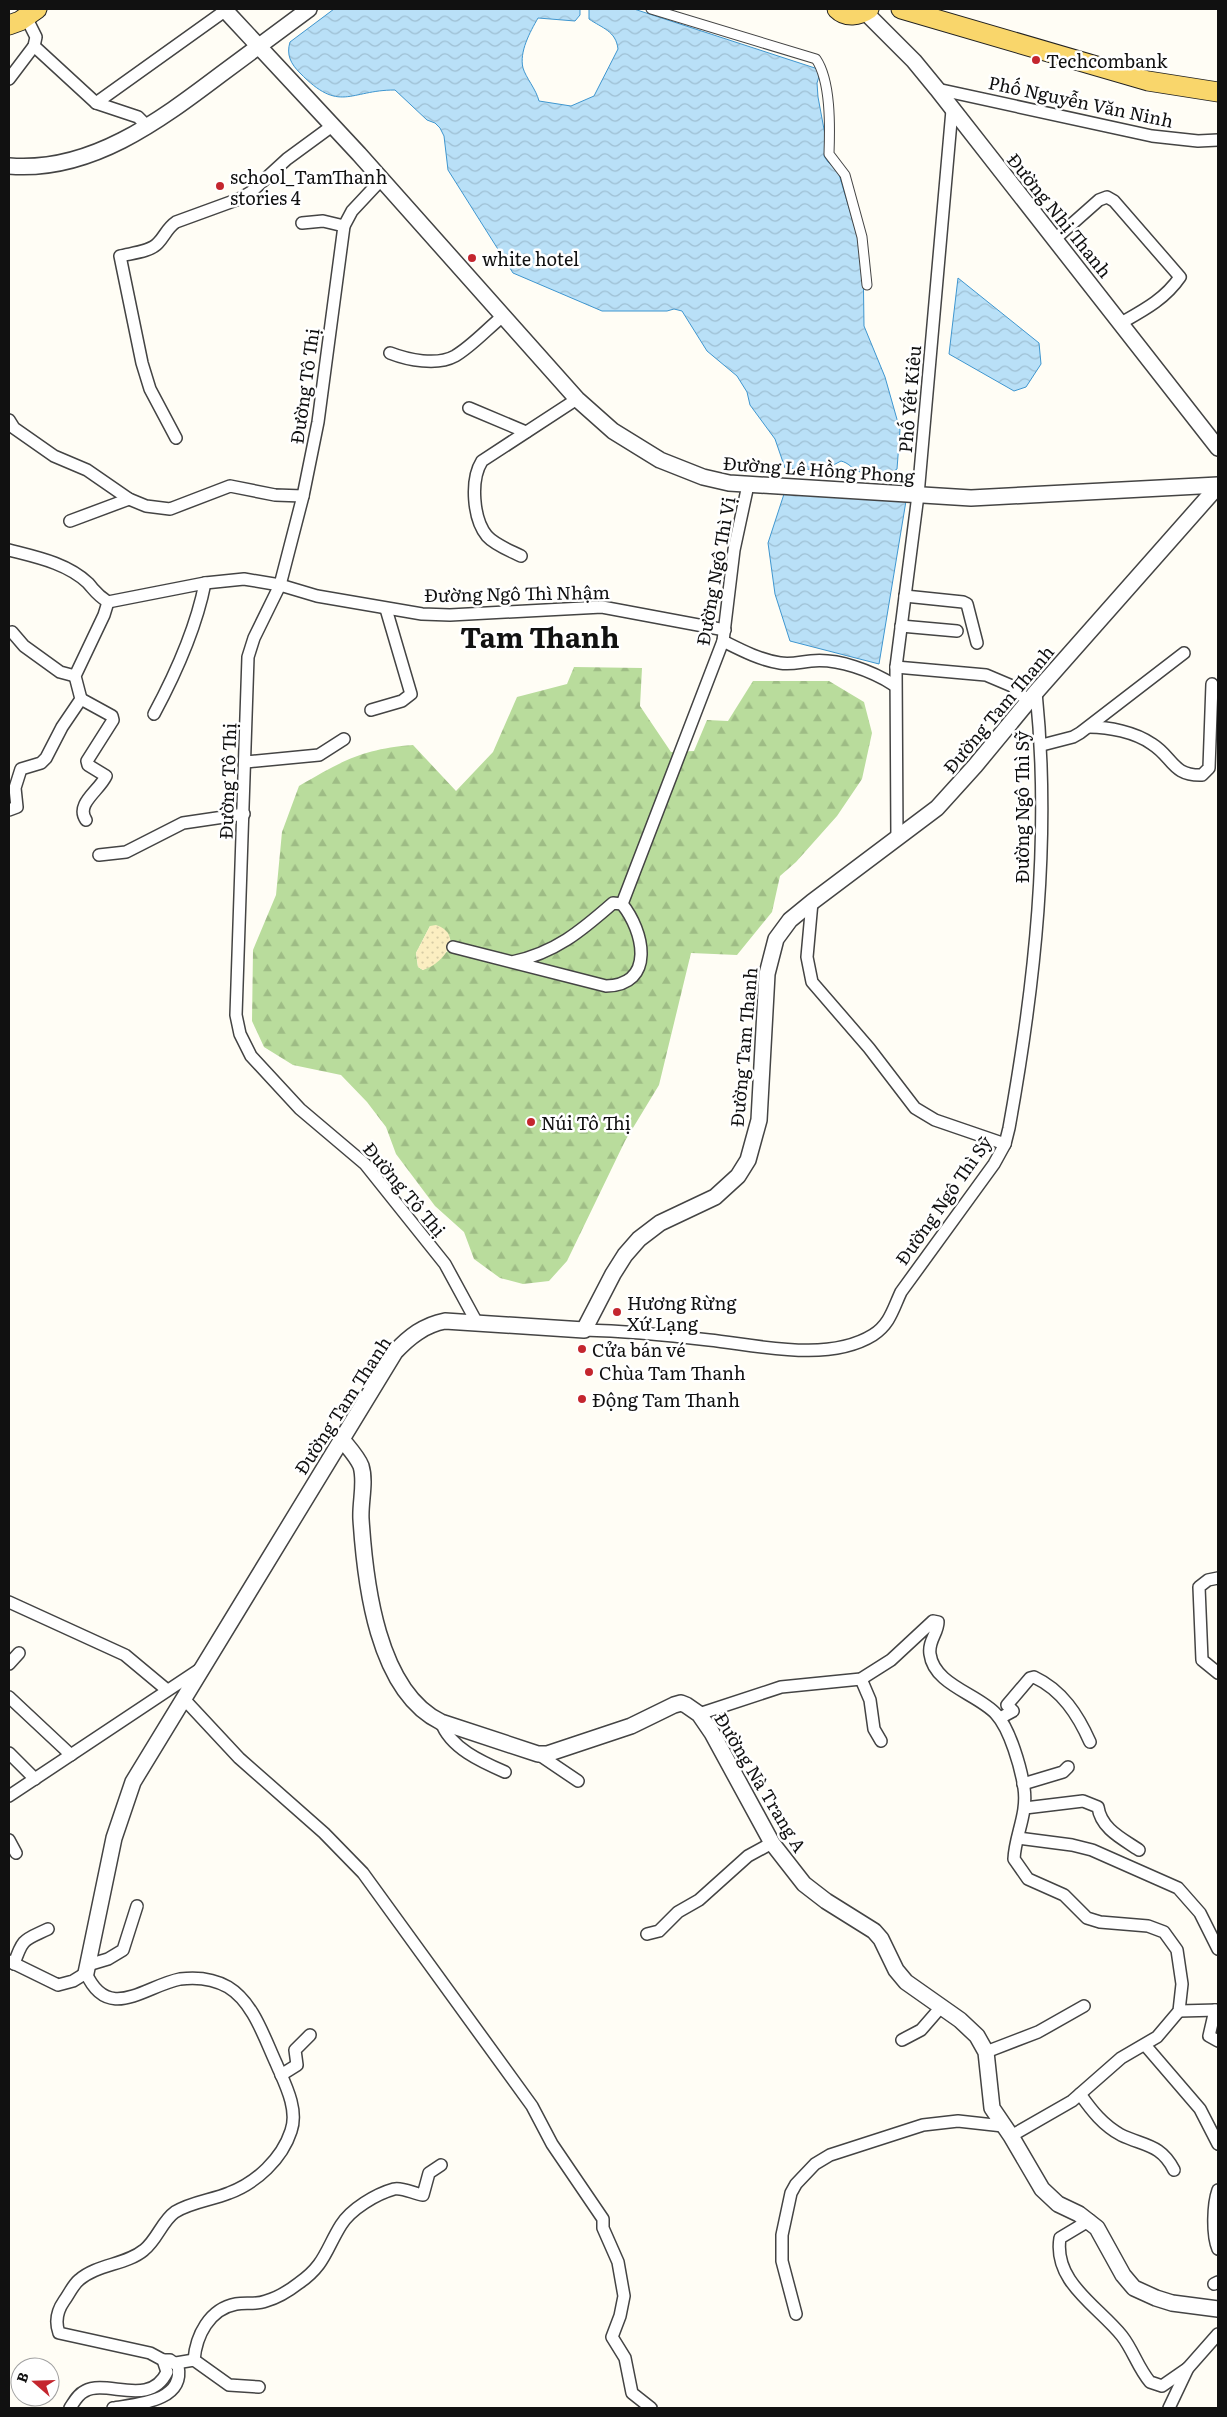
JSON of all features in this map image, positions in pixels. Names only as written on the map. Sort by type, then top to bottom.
[{"type":"main road","points":[[837,9],[841,13],[853,16],[867,10]]},
{"type":"main road","points":[[901,9],[1148,81],[1218,92]]},
{"type":"main road","points":[[9,25],[31,13]]},
{"type":"street","points":[[9,166],[52,164],[76,158],[128,139],[148,127],[309,9]]},
{"type":"street","points":[[651,9],[816,59],[824,70],[830,135],[829,154],[845,174],[862,237],[867,284]]},
{"type":"street","points":[[96,103],[225,10]]},
{"type":"street","name":"Đường Lê Hồng Phong","points":[[225,10],[381,180],[576,399],[614,431],[660,460],[703,477],[748,485],[918,496],[971,498],[1218,486]]},
{"type":"street","name":"Đường Nhị Thanh","points":[[867,10],[914,60],[1218,448]]},
{"type":"street","points":[[9,79],[34,46],[36,37],[31,13]]},
{"type":"street","points":[[34,46],[96,103],[138,117],[148,127]]},
{"type":"street","name":"Phố Nguyễn Văn Ninh","points":[[937,89],[1152,136],[1198,141],[1218,140]]},
{"type":"street","name":"Phố Yết Kiêu","points":[[898,839],[894,685],[918,496],[952,110]]},
{"type":"street","points":[[176,438],[150,390],[142,363],[120,256],[153,248],[168,228],[176,222],[239,199],[251,192],[286,160],[332,126]]},
{"type":"street","name":"Đường Tô Thị","points":[[381,180],[352,211],[344,226],[318,422],[303,496],[280,585],[254,638],[248,656],[246,762],[236,1015],[240,1034],[251,1056],[300,1108],[365,1164],[444,1264],[476,1321]]},
{"type":"street","points":[[1054,239],[1099,200],[1107,197],[1114,202],[1180,277],[1166,294],[1146,309],[1121,322]]},
{"type":"street","points":[[302,223],[323,221],[344,226]]},
{"type":"street","points":[[390,353],[422,360],[439,360],[454,356],[503,316]]},
{"type":"street","points":[[521,556],[488,538],[480,524],[476,505],[476,478],[482,461],[576,399]]},
{"type":"street","points":[[469,408],[526,432]]},
{"type":"street","points":[[10,427],[54,456],[104,480],[129,499],[146,506],[170,509],[230,486],[275,496],[303,496]]},
{"type":"street","name":"Đường Ngô Thì Vị","points":[[622,904],[684,746],[724,636],[734,550],[748,485]]},
{"type":"street","name":"Đường Tam Thanh","points":[[87,1969],[114,1838],[133,1782],[384,1366],[407,1339],[433,1323],[476,1321],[584,1330],[613,1274],[625,1255],[639,1239],[651,1228],[714,1197],[738,1176],[748,1160],[759,1120],[769,959],[776,938],[790,920],[812,902],[937,808],[1218,486]]},
{"type":"street","points":[[70,521],[129,499]]},
{"type":"street","points":[[9,550],[51,561],[87,583],[94,593],[108,602],[104,615],[75,676],[81,699],[112,716],[113,720],[86,760],[88,765],[105,775],[106,778],[82,808],[82,814],[86,820]]},
{"type":"street","name":"Đường Ngô Thì Nhậm","points":[[108,602],[205,584],[244,579],[280,585],[317,596],[386,609],[450,615],[602,607],[724,636],[757,657],[780,663],[796,664],[811,661],[848,665],[882,678],[894,685]]},
{"type":"street","points":[[154,714],[172,680],[197,616],[205,584]]},
{"type":"street","points":[[905,596],[967,604],[977,643]]},
{"type":"street","points":[[371,710],[402,701],[411,694],[386,609]]},
{"type":"street","points":[[901,626],[957,631]]},
{"type":"street","points":[[12,632],[24,646],[60,672],[75,676]]},
{"type":"street","points":[[1042,745],[1073,737],[1184,653]]},
{"type":"street","points":[[896,667],[986,675],[1033,697]]},
{"type":"street","points":[[1088,726],[1102,727],[1142,738],[1159,749],[1179,770],[1187,774],[1202,775],[1209,768],[1212,684]]},
{"type":"street","name":"Đường Ngô Thì Sỹ","points":[[584,1330],[657,1334],[781,1350],[850,1345],[873,1335],[889,1321],[901,1292],[994,1164],[1004,1144],[1015,1096],[1032,986],[1042,836],[1042,745],[1033,697]]},
{"type":"street","points":[[9,810],[17,807],[15,788],[21,770],[41,763],[46,758],[62,727],[81,699]]},
{"type":"street","points":[[246,762],[319,756],[344,739]]},
{"type":"street","points":[[99,855],[126,852],[183,823],[244,814]]},
{"type":"street","points":[[812,902],[808,956],[812,982],[869,1048],[915,1108],[935,1120],[1004,1144]]},
{"type":"street","points":[[453,947],[606,986],[624,984],[635,976],[642,961],[634,922],[622,904],[614,903],[584,929],[546,953],[512,962]]},
{"type":"street","points":[[341,1438],[360,1465],[364,1570],[380,1637],[398,1678],[410,1697],[427,1715],[441,1722],[538,1754],[578,1781]]},
{"type":"street","points":[[1218,1578],[1208,1580],[1198,1587],[1202,1660],[1218,1674]]},
{"type":"street","points":[[9,1602],[125,1654],[168,1690]]},
{"type":"street","points":[[699,1714],[781,1687],[861,1679],[891,1660],[935,1620],[939,1624],[929,1644],[932,1662],[938,1672],[995,1712],[1008,1733],[1023,1784],[1025,1808],[1014,1859],[1028,1879],[1064,1895],[1087,1918],[1100,1922],[1155,1927],[1173,1941],[1177,1950],[1182,1984],[1179,2011],[1157,2037],[1111,2066],[1080,2094],[1007,2131],[958,2121],[923,2125],[830,2155],[815,2164],[796,2184],[791,2193],[782,2235],[782,2261],[796,2314]]},
{"type":"street","points":[[9,1664],[19,1653]]},
{"type":"street","points":[[9,1796],[200,1669]]},
{"type":"street","points":[[1000,1718],[1013,1711],[1007,1705],[1030,1678],[1034,1677],[1049,1685],[1060,1695],[1082,1725],[1090,1742]]},
{"type":"street","points":[[861,1679],[870,1700],[874,1729],[881,1741]]},
{"type":"street","points":[[9,1697],[71,1755]]},
{"type":"street","points":[[184,1699],[239,1758],[324,1833],[363,1873],[532,2106],[552,2144],[603,2219],[602,2228],[618,2262],[624,2296],[620,2316],[612,2337],[625,2358],[632,2393],[650,2408]]},
{"type":"street","name":"Đường Nà Trang A","points":[[538,1754],[547,1754],[631,1726],[681,1703],[699,1714],[712,1733],[772,1843],[804,1884],[826,1901],[874,1931],[881,1939],[896,1970],[906,1982],[970,2028],[986,2052],[992,2108],[1042,2189],[1058,2204],[1090,2220],[1097,2228],[1123,2275],[1134,2288],[1172,2303],[1218,2309]]},
{"type":"street","points":[[441,1722],[449,1736],[469,1753],[505,1772]]},
{"type":"street","points":[[9,1753],[35,1779]]},
{"type":"street","points":[[1023,1784],[1063,1772],[1068,1767]]},
{"type":"street","points":[[1025,1808],[1083,1801],[1090,1803],[1098,1807],[1099,1814],[1107,1827],[1139,1850]]},
{"type":"street","points":[[1018,1838],[1072,1845],[1092,1850],[1178,1888],[1200,1912],[1218,1949]]},
{"type":"street","points":[[9,1840],[16,1853]]},
{"type":"street","points":[[647,1934],[659,1931],[678,1912],[699,1900],[748,1856],[772,1843]]},
{"type":"street","points":[[48,1929],[27,1938],[20,1945],[11,1962],[58,1985],[73,1981],[87,1969],[123,1950],[136,1906]]},
{"type":"street","points":[[87,1969],[98,1993],[106,1997],[131,1997],[179,1980],[214,1981],[229,1988],[251,2012],[281,2075],[293,2110],[294,2121],[285,2144],[265,2171],[230,2193],[176,2212],[167,2219],[144,2250],[114,2266],[78,2280],[62,2305],[56,2326],[59,2333],[150,2352],[162,2360],[176,2363],[194,2360],[229,2385],[259,2387]]},
{"type":"street","points":[[986,2052],[1030,2036],[1084,2006]]},
{"type":"street","points":[[902,2040],[922,2030],[941,2008]]},
{"type":"street","points":[[1179,2011],[1217,2010],[1210,2036],[1218,2042]]},
{"type":"street","points":[[281,2075],[297,2065],[296,2050],[310,2035]]},
{"type":"street","points":[[1145,2045],[1200,2109],[1218,2144]]},
{"type":"street","points":[[1080,2094],[1101,2121],[1121,2134],[1156,2149],[1167,2157],[1174,2170]]},
{"type":"street","points":[[194,2360],[195,2349],[202,2329],[215,2314],[226,2307],[236,2304],[268,2301],[297,2285],[310,2275],[328,2252],[346,2218],[377,2196],[395,2189],[423,2195],[429,2173],[441,2165]]},
{"type":"street","points":[[1218,2190],[1215,2199],[1214,2235],[1218,2249]]},
{"type":"street","points":[[1090,2220],[1060,2238],[1062,2266],[1067,2279],[1123,2338],[1150,2382],[1162,2386],[1188,2368],[1218,2334]]},
{"type":"street","points":[[70,2408],[80,2394],[88,2389],[98,2387],[127,2391],[155,2387],[161,2382],[167,2372],[162,2360]]},
{"type":"street","points":[[113,2408],[141,2405],[170,2391],[178,2376],[176,2363]]},
{"type":"street","points":[[1169,2408],[1188,2368]]},
{"type":"green space","points":[[574,667],[642,668],[640,706],[671,752],[694,751],[707,720],[728,721],[753,681],[829,681],[864,702],[872,733],[862,779],[837,816],[796,862],[780,876],[772,912],[737,955],[691,953],[659,1085],[625,1141],[567,1261],[549,1281],[523,1284],[500,1278],[474,1259],[464,1232],[435,1206],[396,1154],[386,1127],[367,1102],[341,1075],[293,1065],[264,1047],[252,1021],[253,950],[276,895],[282,832],[299,786],[341,763],[366,753],[413,745],[456,791],[493,752],[517,697],[567,684]],"holes":[[[430,926],[442,931],[449,937],[451,942],[450,948],[439,959],[423,970],[418,967],[416,953]]]},
{"type":"sand","points":[[436,925],[445,930],[449,935],[448,949],[438,962],[423,970],[418,967],[416,953],[430,926]]},
{"type":"water","points":[[334,9],[580,9],[580,15],[575,21],[538,18],[524,49],[522,62],[526,76],[539,101],[571,106],[594,96],[618,49],[617,43],[611,34],[589,19],[589,9],[634,9],[821,70],[817,83],[826,140],[824,156],[838,171],[863,255],[864,326],[885,377],[900,430],[897,469],[889,474],[872,475],[862,473],[841,461],[824,470],[785,468],[775,439],[750,405],[747,392],[737,376],[707,351],[682,311],[674,309],[667,311],[602,311],[513,273],[448,170],[444,136],[435,123],[427,120],[395,90],[345,97],[336,96],[325,93],[314,86],[294,66],[289,55],[290,42]]},
{"type":"water","points":[[958,278],[1039,343],[1041,364],[1026,387],[1014,391],[949,354]]},
{"type":"water","points":[[785,491],[906,501],[879,664],[790,641],[775,594],[768,543]]},
{"type":"place","name":"Techcombank","points":[[1036,60]]},
{"type":"place","name":"school_TamThanh stories 4","points":[[220,186]]},
{"type":"place","name":"white hotel","points":[[472,258]]},
{"type":"place","name":"Núi Tô Thị","points":[[531,1122]]},
{"type":"place","name":"Hương Rừng Xứ Lạng","points":[[617,1312]]},
{"type":"place","name":"Cửa bán vé","points":[[582,1349]]},
{"type":"place","name":"Chùa Tam Thanh","points":[[589,1372]]},
{"type":"place","name":"Động Tam Thanh","points":[[582,1399]]},
{"type":"district","name":"Tam Thanh","points":[[540,636]]}]
